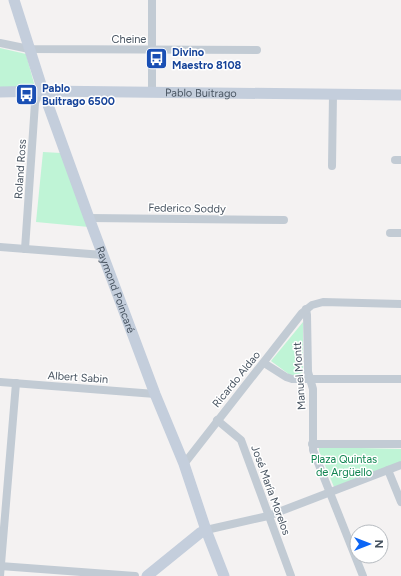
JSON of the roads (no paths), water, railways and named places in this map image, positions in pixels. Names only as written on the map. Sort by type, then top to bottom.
[{"type":"street","name":"Raymond Poincaré","points":[[14,0],[30,49],[41,91],[102,256],[155,394],[184,464],[206,530],[224,576]]},
{"type":"street","points":[[152,0],[152,92]]},
{"type":"street","name":"Cheine","points":[[0,43],[30,49],[258,50]]},
{"type":"street","name":"Pablo Buitrago","points":[[0,92],[41,91],[401,95]]},
{"type":"street","name":"Roland Ross","points":[[25,249],[35,103],[41,91]]},
{"type":"street","points":[[332,166],[333,94]]},
{"type":"street","name":"Federico Soddy","points":[[88,218],[284,220]]},
{"type":"street","points":[[390,233],[401,233]]},
{"type":"street","points":[[0,247],[102,256]]},
{"type":"street","points":[[306,309],[312,305],[323,302],[401,304]]},
{"type":"street","name":"Ricardo Aldao","points":[[184,464],[217,420],[306,309]]},
{"type":"street","name":"Manuel Montt","points":[[306,309],[308,372],[313,389],[312,444],[363,576]]},
{"type":"street","points":[[264,363],[286,378],[292,379],[401,379]]},
{"type":"street","name":"Albert Sabin","points":[[0,382],[155,394]]},
{"type":"street","points":[[0,576],[16,383]]},
{"type":"street","name":"José María Morelos","points":[[217,420],[241,440],[291,576]]},
{"type":"street","points":[[312,444],[401,444]]},
{"type":"street","points":[[147,576],[200,533],[206,530],[268,516],[401,465]]},
{"type":"street","points":[[388,470],[401,502]]},
{"type":"street","points":[[1,566],[135,576]]},
{"type":"place","name":"Divino Maestro 8108","points":[[156,58]]},
{"type":"place","name":"Pablo Buitrago 6500","points":[[27,94]]},
{"type":"park label","name":"Plaza Quintas de Argüello","points":[[344,465]]}]
